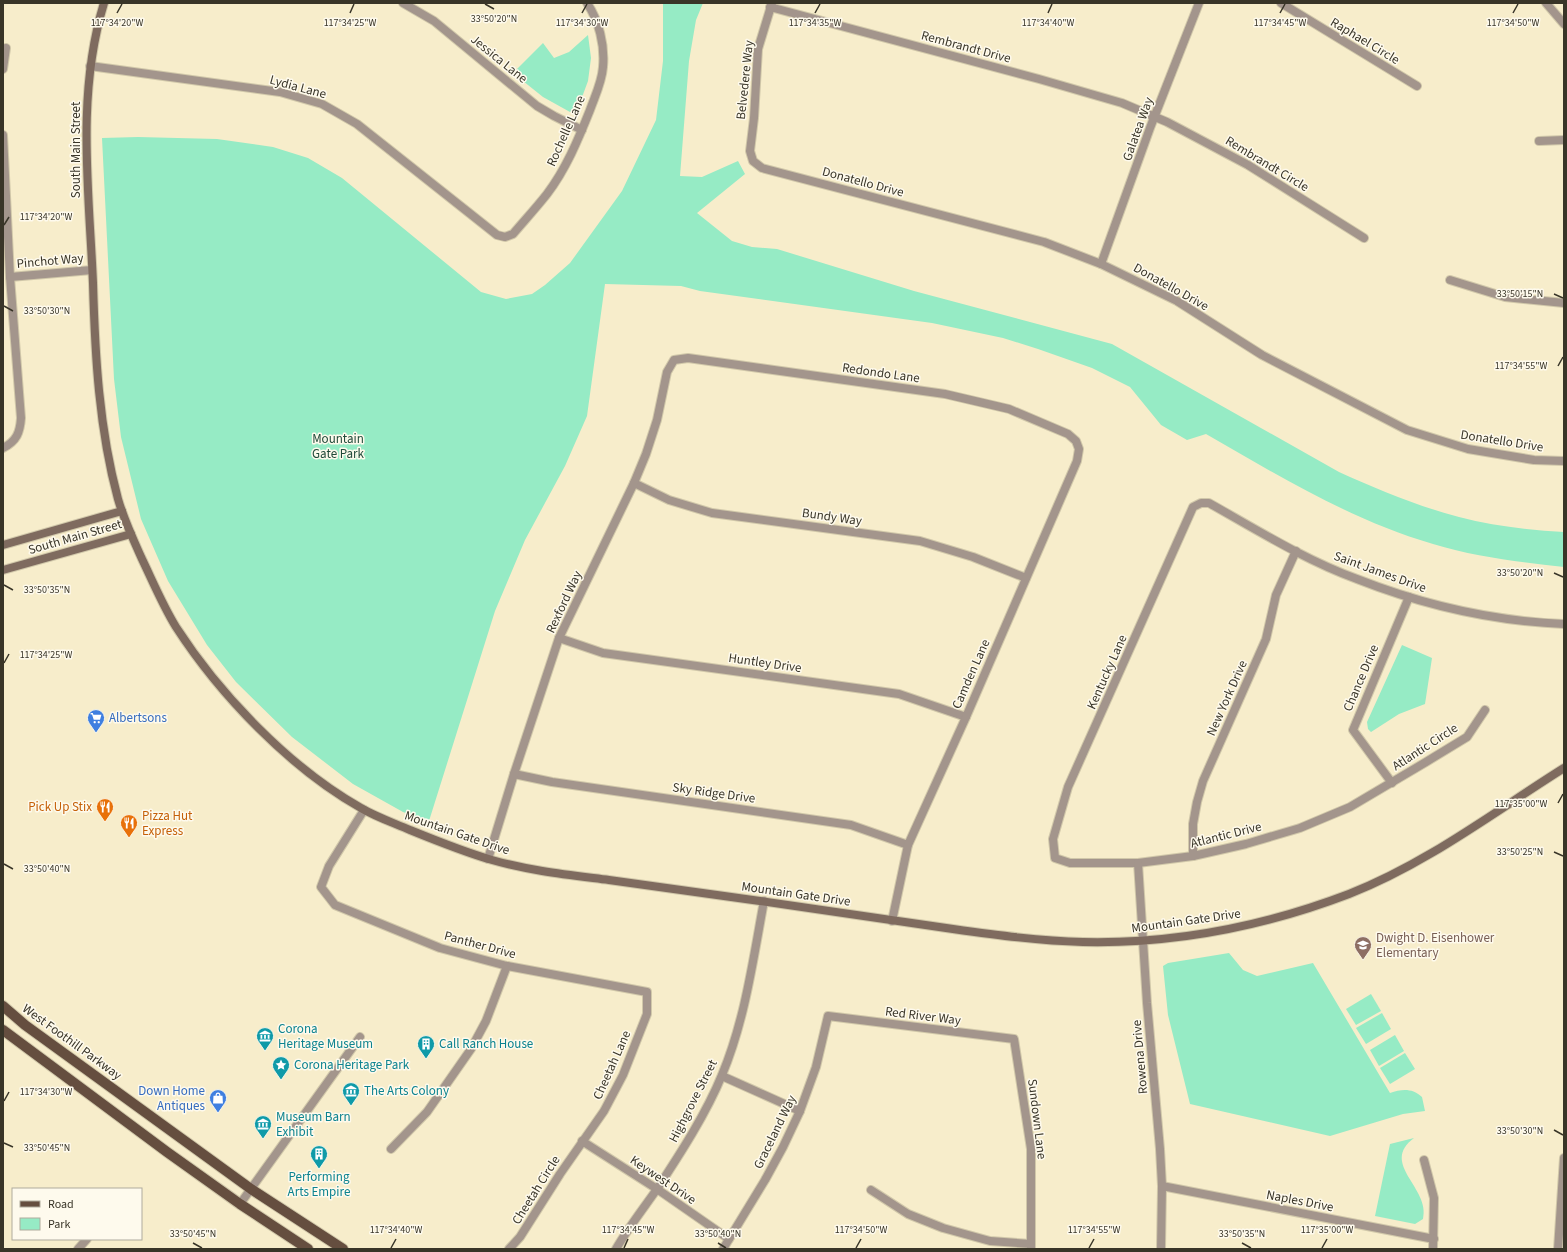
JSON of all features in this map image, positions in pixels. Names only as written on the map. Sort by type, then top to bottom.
[{"type":"main road","name":"South Main Street","points":[[3,570],[130,534],[117,494],[104,435],[94,328],[86,172],[86,131],[90,66],[104,3]]},
{"type":"main road","name":"South Main Street","points":[[3,545],[122,511]]},
{"type":"main road","name":"Mountain Gate Drive","points":[[130,534],[174,624],[211,674],[239,708],[281,749],[328,788],[364,810],[429,838],[488,859],[540,871],[764,901],[892,921],[1012,937],[1081,942],[1143,941],[1242,926],[1294,912],[1350,894],[1390,875],[1439,848],[1564,768]]},
{"type":"main road","name":"West Foothill Parkway","points":[[3,1006],[24,1025],[251,1189],[343,1249]]},
{"type":"main road","points":[[3,1030],[160,1147],[240,1204],[308,1249]]},
{"type":"street","name":"Jessica Lane","points":[[403,3],[434,21],[537,106],[582,130]]},
{"type":"street","name":"Rochelle Lane","points":[[505,237],[513,234],[547,194],[563,171],[574,150],[600,84],[603,66],[602,39],[592,10],[587,3]]},
{"type":"street","name":"Galatea Way","points":[[1101,264],[1155,116],[1199,3]]},
{"type":"street","name":"Raphael Circle","points":[[1281,3],[1417,86]]},
{"type":"street","points":[[1546,3],[1564,24]]},
{"type":"street","name":"Rembrandt Drive","points":[[771,5],[1039,79],[1122,103],[1155,116]]},
{"type":"street","name":"Belvedere Way","points":[[753,161],[750,151],[754,118],[758,49],[771,5]]},
{"type":"street","points":[[3,69],[6,48]]},
{"type":"street","name":"Lydia Lane","points":[[90,66],[280,92],[322,104],[357,124],[497,235],[505,237]]},
{"type":"street","name":"Rembrandt Circle","points":[[1155,116],[1248,165],[1364,238]]},
{"type":"street","points":[[3,135],[10,277],[21,418],[20,429],[16,440],[3,448]]},
{"type":"street","points":[[1539,141],[1564,140]]},
{"type":"street","name":"Donatello Drive","points":[[753,161],[762,168],[1044,242],[1101,264],[1177,301],[1262,354],[1407,430],[1468,449],[1534,460],[1564,461]]},
{"type":"street","name":"Pinchot Way","points":[[10,277],[92,270]]},
{"type":"street","points":[[1450,280],[1505,297],[1564,303]]},
{"type":"street","name":"Redondo Lane","points":[[674,360],[688,358],[945,394],[1009,410],[1054,427],[1068,434],[1076,441]]},
{"type":"street","name":"Rexford Way","points":[[488,859],[514,774],[559,638],[634,483],[646,454],[657,420],[667,372],[674,360]]},
{"type":"street","name":"Camden Lane","points":[[892,921],[908,845],[966,717],[1077,461],[1079,449],[1076,441]]},
{"type":"street","name":"Bundy Way","points":[[634,483],[669,500],[712,513],[920,541],[974,557],[1026,578]]},
{"type":"street","name":"Saint James Drive","points":[[1201,502],[1209,503],[1296,552],[1356,579],[1409,597],[1458,611],[1564,624]]},
{"type":"street","name":"Kentucky Lane","points":[[1055,858],[1053,839],[1068,787],[1193,508],[1201,502]]},
{"type":"street","name":"New York Drive","points":[[1193,856],[1193,824],[1197,802],[1203,782],[1266,639],[1276,596],[1296,552]]},
{"type":"street","name":"Chance Drive","points":[[1392,783],[1353,730],[1409,597]]},
{"type":"street","name":"Huntley Drive","points":[[559,638],[603,653],[899,694],[966,717]]},
{"type":"street","name":"Atlantic Circle","points":[[1392,783],[1467,736],[1485,710]]},
{"type":"street","name":"Sky Ridge Drive","points":[[514,774],[552,782],[851,825],[908,845]]},
{"type":"street","name":"Atlantic Drive","points":[[1055,858],[1070,863],[1138,863],[1193,856],[1246,844],[1300,828],[1350,807],[1392,783]]},
{"type":"street","name":"Panther Drive","points":[[364,810],[329,866],[321,887],[335,905],[440,948],[507,966],[647,992]]},
{"type":"street","name":"Rowena Drive","points":[[1138,863],[1160,1149],[1162,1186],[1161,1249]]},
{"type":"street","name":"Highgrove Street","points":[[616,1249],[657,1189],[691,1135],[722,1076],[741,1018],[750,980],[764,901]]},
{"type":"street","points":[[391,1149],[427,1112],[472,1049],[486,1021],[507,966]]},
{"type":"street","name":"Cheetah Lane","points":[[582,1141],[604,1111],[623,1075],[647,1014],[647,992]]},
{"type":"street","name":"Red River Way","points":[[828,1016],[1014,1040]]},
{"type":"street","name":"Graceland Way","points":[[723,1249],[780,1154],[800,1111],[816,1067],[828,1016]]},
{"type":"street","points":[[240,1204],[360,1037]]},
{"type":"street","name":"Sundown Lane","points":[[1014,1040],[1031,1149],[1031,1246]]},
{"type":"street","points":[[722,1076],[800,1111]]},
{"type":"street","name":"Keywest Drive","points":[[582,1141],[657,1189],[730,1239]]},
{"type":"street","name":"Cheetah Circle","points":[[509,1249],[520,1237],[582,1141]]},
{"type":"street","points":[[1558,1249],[1564,1158]]},
{"type":"street","points":[[1424,1160],[1434,1198],[1434,1249]]},
{"type":"street","name":"Naples Drive","points":[[1162,1186],[1434,1239]]},
{"type":"street","points":[[871,1190],[908,1214],[943,1228],[990,1241],[1031,1246]]},
{"type":"street","points":[[78,1249],[87,1240]]},
{"type":"green space","name":"Mountain Gate Park","points":[[663,3],[703,3],[696,20],[689,61],[680,176],[702,177],[738,161],[745,174],[697,213],[732,241],[752,247],[777,249],[914,291],[1112,344],[1339,472],[1383,491],[1443,513],[1485,523],[1564,532],[1564,567],[1481,556],[1449,549],[1373,523],[1316,496],[1206,434],[1187,440],[1161,425],[1130,387],[1092,368],[1003,338],[932,323],[700,291],[681,286],[605,284],[587,416],[565,466],[525,540],[495,611],[429,821],[403,812],[353,784],[292,737],[236,682],[207,645],[168,581],[141,519],[121,437],[114,379],[102,138],[138,137],[217,139],[273,147],[308,158],[342,178],[481,292],[506,299],[532,294],[545,285],[570,263],[622,191],[656,120],[663,61]]},
{"type":"green space","points":[[588,35],[591,58],[588,81],[578,108],[570,112],[543,97],[513,73],[543,43],[554,58],[569,52]]},
{"type":"green space","points":[[1402,645],[1432,658],[1425,704],[1399,714],[1371,732],[1368,729],[1367,722]]},
{"type":"green space","points":[[1229,953],[1243,970],[1257,976],[1313,963],[1390,1093],[1407,1090],[1418,1094],[1422,1097],[1425,1111],[1403,1114],[1330,1136],[1190,1104],[1168,1015],[1163,966],[1168,963]]},
{"type":"green space","points":[[1371,994],[1381,1011],[1356,1025],[1346,1009]]},
{"type":"green space","points":[[1382,1013],[1391,1029],[1366,1044],[1356,1028]]},
{"type":"green space","points":[[1395,1035],[1404,1051],[1379,1066],[1370,1050]]},
{"type":"green space","points":[[1405,1053],[1415,1069],[1390,1084],[1380,1068]]},
{"type":"green space","points":[[1414,1138],[1405,1148],[1402,1157],[1408,1177],[1420,1197],[1423,1208],[1423,1219],[1415,1224],[1375,1216],[1390,1144]]},
{"type":"place","name":"Albertsons","points":[[96,733]]},
{"type":"place","name":"Pick Up Stix","points":[[105,822]]},
{"type":"place","name":"Pizza Hut Express","points":[[129,838]]},
{"type":"place","name":"Dwight D. Eisenhower Elementary","points":[[1363,960]]},
{"type":"place","name":"Corona Heritage Museum","points":[[265,1051]]},
{"type":"place","name":"Call Ranch House","points":[[426,1059]]},
{"type":"place","name":"Corona Heritage Park","points":[[281,1080]]},
{"type":"place","name":"The Arts Colony","points":[[351,1106]]},
{"type":"place","name":"Down Home Antiques","points":[[218,1113]]},
{"type":"place","name":"Museum Barn Exhibit","points":[[263,1139]]},
{"type":"place","name":"Performing Arts Empire","points":[[319,1169]]}]
